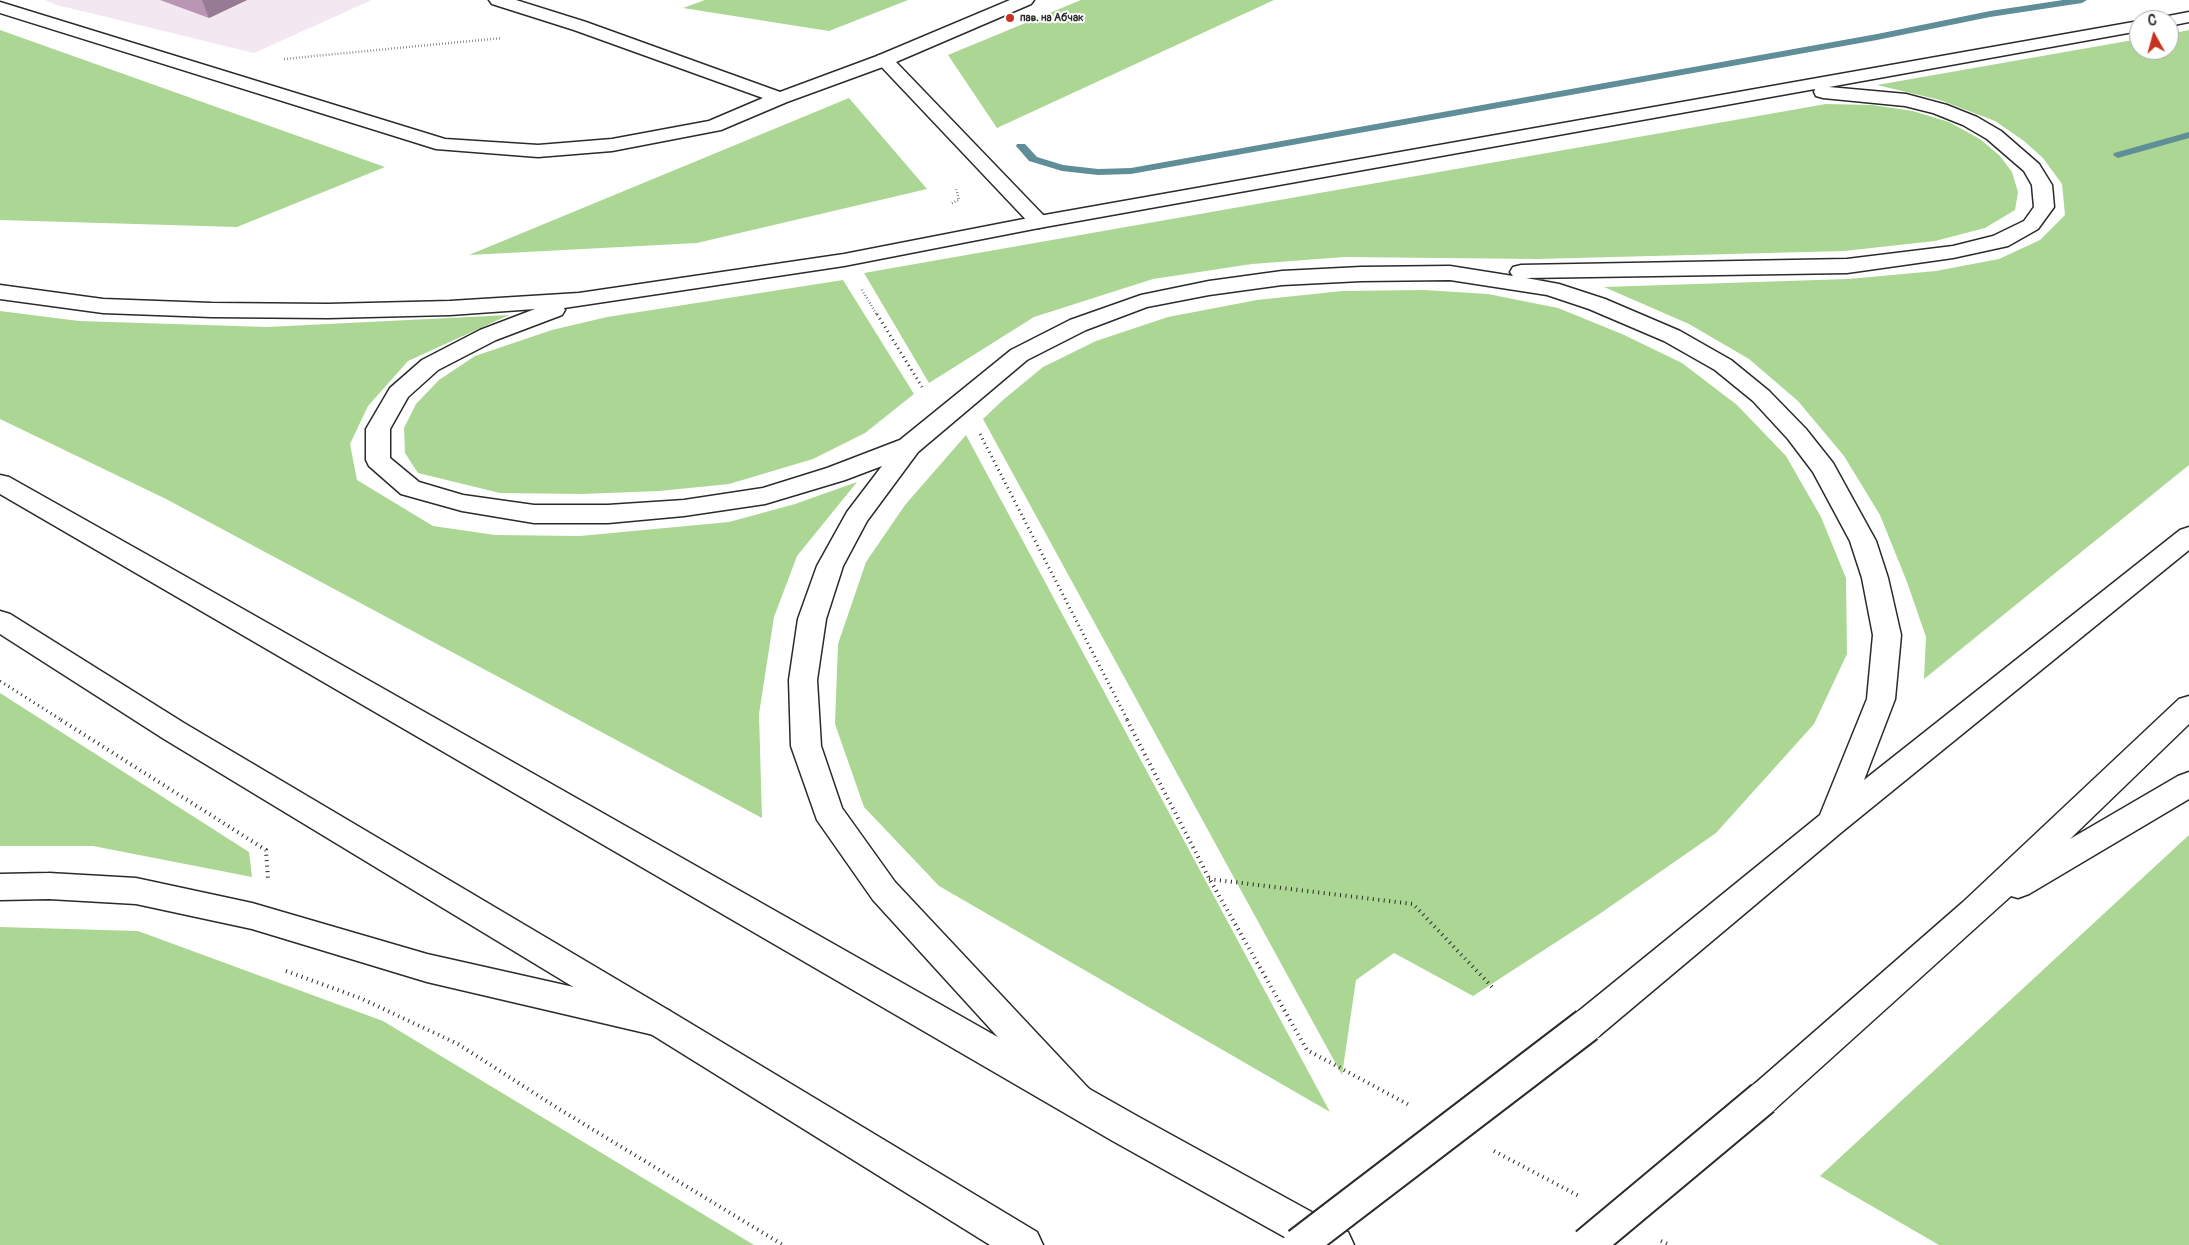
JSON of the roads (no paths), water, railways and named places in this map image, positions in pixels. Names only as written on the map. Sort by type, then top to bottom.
[{"type":"main road","points":[[498,0],[580,26],[780,98]]},
{"type":"main road","points":[[0,7],[444,145],[538,151],[612,145],[714,126],[780,98],[884,60],[1025,0]]},
{"type":"main road","points":[[0,292],[104,306],[210,310],[422,308],[579,300],[844,260],[1039,222],[2129,28]]},
{"type":"main road","points":[[884,60],[1039,222]]},
{"type":"main road","points":[[1080,1103],[884,891],[828,812],[806,746],[803,680],[812,619],[830,566],[856,518],[908,446],[1019,355],[1078,325],[1141,302],[1209,288],[1282,278],[1361,274],[1847,266],[1953,252],[2000,241],[2031,225],[2044,207],[2042,185],[2032,168],[1994,135],[1970,121],[1906,100],[1829,92],[1769,92]]},
{"type":"main road","points":[[1450,273],[1551,289],[1633,318],[1672,336],[1723,365],[1761,396],[1797,434],[1824,469],[1863,541],[1874,578],[1887,635],[1881,699],[1832,822]]},
{"type":"main road","points":[[579,300],[488,335],[430,365],[398,393],[378,429],[378,460],[410,488],[462,503],[534,514],[608,514],[684,508],[765,496],[836,474],[908,446]]},
{"type":"main road","points":[[0,483],[160,573],[1080,1103],[1335,1245]]},
{"type":"main road","points":[[1298,1245],[1587,1025],[1832,822],[2189,536]]},
{"type":"main road","points":[[0,621],[174,730],[658,1021],[1024,1245]]},
{"type":"main road","points":[[1587,1245],[1763,1098],[1974,911],[2189,707]]},
{"type":"main road","points":[[1974,911],[2189,784]]},
{"type":"main road","points":[[0,887],[49,886],[136,891],[252,916],[427,968],[658,1021]]},
{"type":"waterway","points":[[1021,146],[1033,159],[1062,168],[1098,172],[1131,171],[1877,37],[1990,14],[2082,0]]},
{"type":"waterway","points":[[2118,155],[2189,135]]},
{"type":"place","name":"пав. на Абчак","points":[[1010,18]]}]
